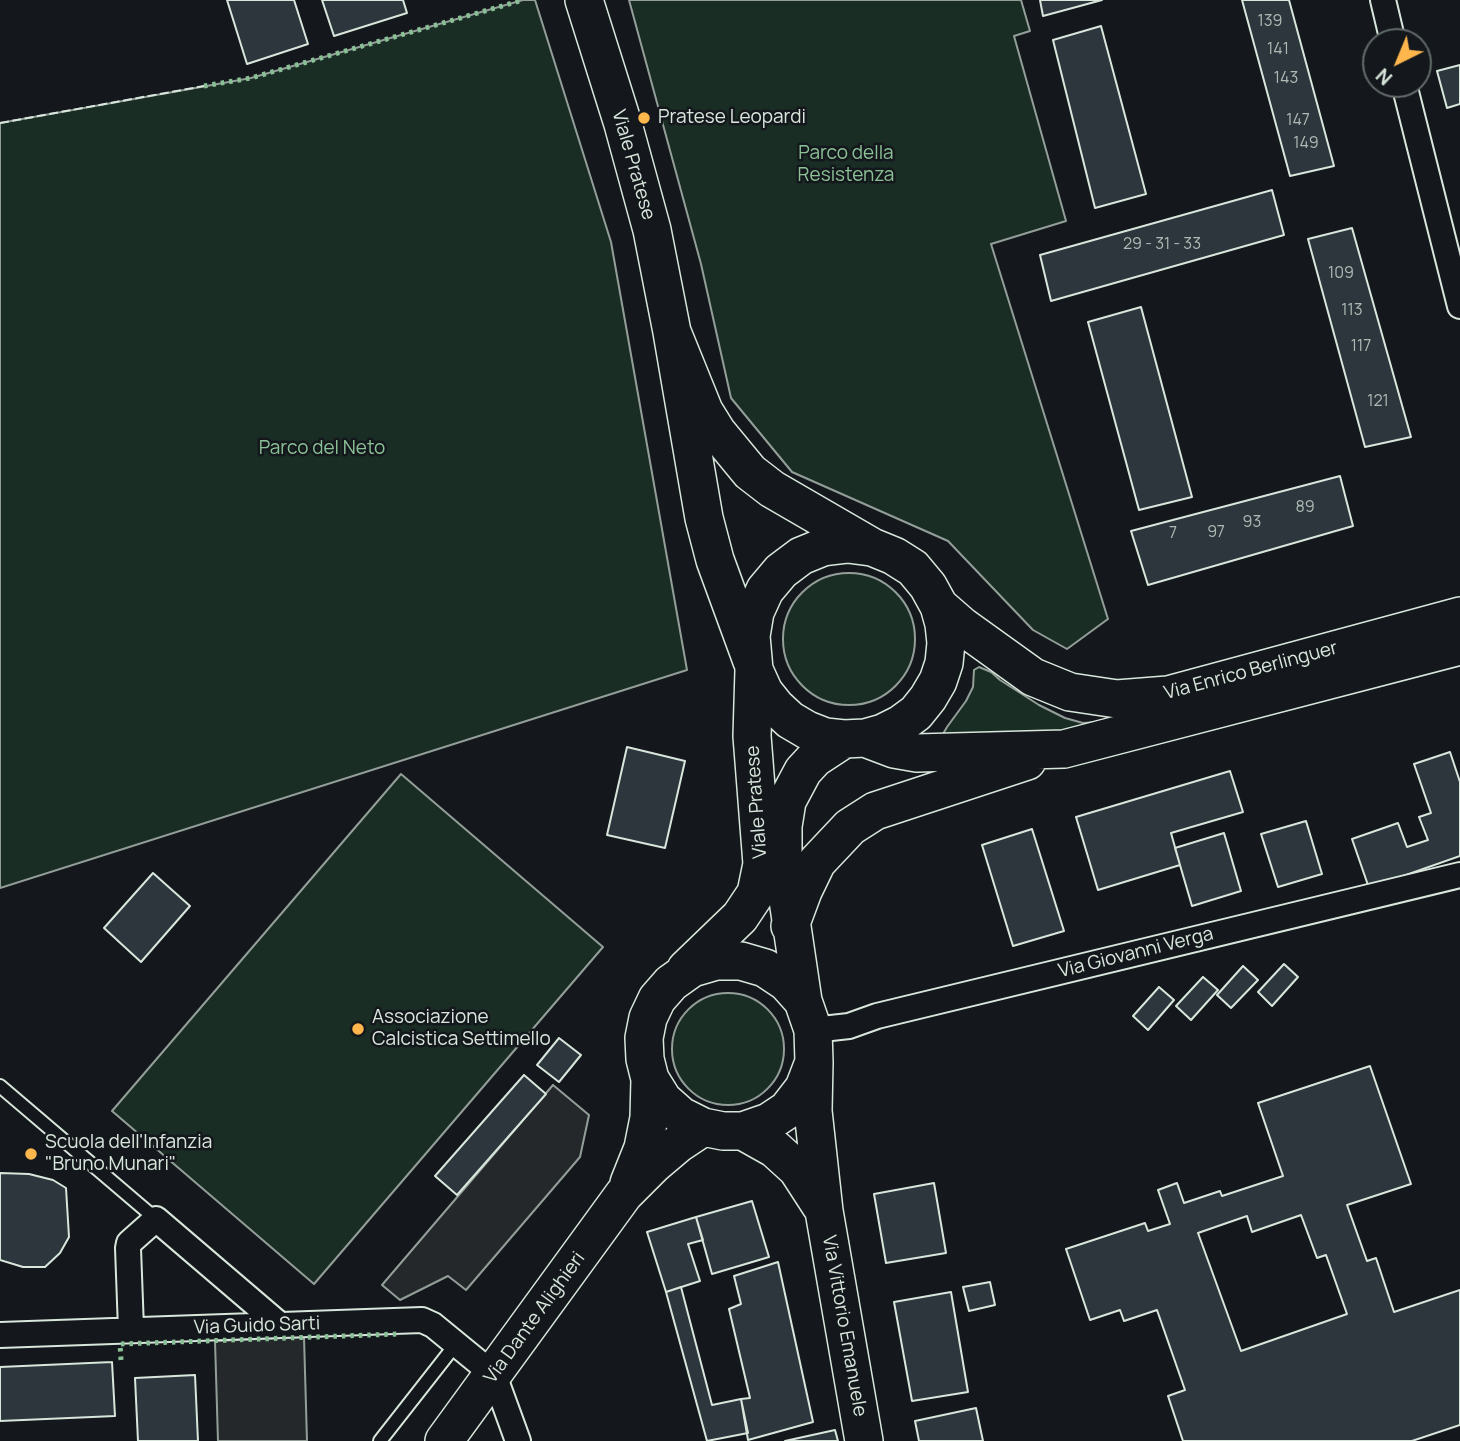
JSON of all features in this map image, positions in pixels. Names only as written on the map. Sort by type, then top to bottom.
[{"type":"main road","name":"Viale Pratese","points":[[584,0],[623,124],[652,230],[704,518],[715,559],[753,666],[764,692],[790,720],[825,737],[854,739]]},
{"type":"main road","name":"Viale Pratese","points":[[672,332],[704,411],[717,432],[750,472],[772,489],[913,568],[928,586],[939,606],[944,624],[944,663],[938,681],[916,713],[883,733],[854,739],[816,758],[803,771],[787,800],[783,826],[783,857],[790,926],[810,1031]]},
{"type":"main road","name":"Viale Pratese","points":[[671,983],[740,917],[756,893],[762,864],[752,736],[751,636],[755,612],[765,590],[781,571],[801,556],[823,547],[848,544],[872,547]]},
{"type":"main road","name":"Via Enrico Berlinguer","points":[[939,606],[1033,677],[1070,692],[1117,699],[1168,695],[1460,616]]},
{"type":"main road","name":"Via Enrico Berlinguer","points":[[790,926],[817,862],[850,827],[875,811],[1064,749],[1460,646]]},
{"type":"main road","name":"Via Enrico Berlinguer","points":[[854,739],[917,753],[1064,749]]},
{"type":"main road","name":"Via Vittorio Emanuele","points":[[810,1031],[804,1088],[787,1110],[768,1122],[743,1131],[703,1127],[681,1116],[663,1100],[650,1079],[645,1059],[644,1038],[648,1018],[657,999],[671,983],[692,968],[716,961],[741,961],[765,968],[786,982],[810,1031],[813,1111],[824,1211],[864,1441]]},
{"type":"main road","name":"Via Dante Alighieri","points":[[624,1194],[643,1148],[649,1118],[650,1079]]},
{"type":"main road","name":"Via Dante Alighieri","points":[[444,1441],[624,1194],[653,1165],[703,1127]]},
{"type":"main road","name":"Via Vittorio Emanuele","points":[[743,1131],[775,1149],[797,1169],[824,1211]]},
{"type":"street","points":[[1382,0],[1389,28]]},
{"type":"street","points":[[1408,98],[1460,306]]},
{"type":"street","name":"Via Giovanni Verga","points":[[810,1031],[849,1026],[891,1012],[1460,875]]},
{"type":"street","points":[[131,1329],[129,1243],[156,1219],[280,1325]]},
{"type":"street","name":"Via Guido Sarti","points":[[0,1335],[422,1320],[433,1325],[494,1375]]},
{"type":"street","points":[[494,1375],[518,1441]]},
{"type":"lane","points":[[0,1086],[156,1219]]},
{"type":"lane","points":[[380,1441],[456,1344]]},
{"type":"green space","name":"Parco del Neto","points":[[523,0],[535,0],[611,242],[687,670],[0,888],[0,123],[251,78]]},
{"type":"green space","name":"Parco della Resistenza","points":[[629,0],[1021,0],[1030,31],[1014,36],[1066,221],[991,244],[1108,619],[1067,649],[1033,630],[948,541],[792,472],[731,398],[701,264]]},
{"type":"green space","points":[[849,573],[874,578],[886,584],[904,602],[910,614],[915,639],[910,664],[904,676],[886,694],[874,700],[849,705],[824,700],[812,694],[794,676],[788,664],[783,639],[788,614],[794,602],[812,584],[824,578]]},
{"type":"green space","points":[[979,667],[991,672],[1039,705],[1065,718],[1083,723],[1098,722],[1103,730],[944,738],[943,734],[973,687],[974,670]]},
{"type":"green space","name":"Associazione Calcistica Settimello","points":[[401,774],[603,947],[314,1284],[112,1111]]},
{"type":"green space","points":[[728,993],[749,997],[767,1010],[780,1028],[784,1049],[780,1070],[767,1088],[749,1101],[728,1105],[707,1101],[689,1088],[676,1070],[672,1049],[676,1028],[689,1010],[707,997]]},
{"type":"shaded area","points":[[553,1085],[589,1115],[580,1157],[466,1290],[448,1276],[400,1300],[382,1285]]},
{"type":"shaded area","points":[[304,1337],[307,1441],[218,1441],[215,1341]]},
{"type":"building","points":[[227,0],[294,0],[308,44],[247,64]]},
{"type":"building","points":[[322,0],[403,0],[407,13],[334,36]]},
{"type":"building","points":[[1040,0],[1102,0],[1043,16]]},
{"type":"building","points":[[1242,0],[1289,0],[1334,166],[1290,176]]},
{"type":"building","points":[[1101,26],[1146,194],[1095,208],[1053,40]]},
{"type":"building","points":[[1460,65],[1460,104],[1447,108],[1437,71]]},
{"type":"building","points":[[1272,190],[1284,235],[1051,301],[1040,255]]},
{"type":"building","points":[[1352,228],[1411,437],[1365,447],[1308,239]]},
{"type":"building","points":[[1141,307],[1192,497],[1139,510],[1088,322]]},
{"type":"building","points":[[1340,476],[1353,526],[1148,585],[1131,531]]},
{"type":"building","points":[[627,747],[685,761],[665,848],[607,835]]},
{"type":"building","points":[[1450,752],[1460,782],[1460,856],[1369,888],[1352,839],[1398,823],[1407,847],[1428,840],[1419,817],[1431,813],[1414,764]]},
{"type":"building","points":[[1230,771],[1243,812],[1171,833],[1180,865],[1098,890],[1076,817]]},
{"type":"building","points":[[1306,821],[1322,874],[1278,887],[1261,834]]},
{"type":"building","points":[[1032,829],[1064,931],[1013,946],[982,845]]},
{"type":"building","points":[[1224,833],[1241,891],[1192,906],[1175,848]]},
{"type":"building","points":[[153,873],[190,906],[141,962],[104,928]]},
{"type":"building","points":[[1284,964],[1298,977],[1272,1006],[1258,992]]},
{"type":"building","points":[[1243,966],[1258,980],[1231,1008],[1217,995]]},
{"type":"building","points":[[1203,977],[1218,990],[1191,1020],[1176,1006]]},
{"type":"building","points":[[1159,987],[1174,1000],[1148,1030],[1133,1016]]},
{"type":"building","points":[[559,1038],[581,1055],[559,1082],[537,1065]]},
{"type":"building","points":[[1370,1066],[1411,1184],[1347,1205],[1367,1261],[1376,1258],[1394,1312],[1460,1290],[1460,1425],[1412,1441],[1183,1441],[1168,1396],[1185,1390],[1157,1310],[1124,1321],[1120,1310],[1090,1320],[1066,1249],[1145,1223],[1148,1231],[1170,1224],[1158,1190],[1177,1183],[1184,1203],[1220,1191],[1222,1196],[1283,1176],[1258,1103]],"holes":[[[1301,1215],[1317,1258],[1326,1255],[1347,1314],[1241,1351],[1198,1233],[1247,1216],[1252,1232]]]},
{"type":"building","points":[[524,1075],[546,1094],[457,1195],[435,1176]]},
{"type":"building","points":[[0,1173],[29,1174],[53,1180],[66,1188],[69,1237],[60,1253],[45,1267],[23,1267],[0,1260]]},
{"type":"building","points":[[934,1183],[946,1253],[886,1263],[874,1194]]},
{"type":"building","points":[[752,1201],[769,1257],[712,1274],[696,1217]]},
{"type":"building","points":[[696,1217],[703,1240],[688,1244],[700,1281],[666,1292],[647,1232]]},
{"type":"building","points":[[778,1262],[813,1422],[748,1440],[741,1399],[750,1398],[729,1309],[741,1304],[734,1276]]},
{"type":"building","points":[[990,1282],[995,1305],[969,1311],[963,1287]]},
{"type":"building","points":[[681,1287],[712,1405],[741,1399],[748,1433],[707,1441],[666,1292]]},
{"type":"building","points":[[951,1292],[968,1392],[912,1401],[894,1302]]},
{"type":"building","points":[[112,1362],[115,1416],[0,1421],[0,1367]]},
{"type":"building","points":[[195,1375],[198,1441],[138,1441],[135,1378]]},
{"type":"building","points":[[976,1408],[983,1441],[919,1441],[915,1421]]},
{"type":"building","points":[[835,1430],[838,1441],[785,1441]]},
{"type":"hedge","points":[[204,86],[251,78],[523,0]]},
{"type":"hedge","points":[[121,1360],[120,1344],[398,1334]]},
{"type":"fence","points":[[0,123],[204,86]]},
{"type":"place","name":"Pratese Leopardi","points":[[644,118]]},
{"type":"place","name":"Associazione Calcistica Settimello","points":[[358,1029]]},
{"type":"place","name":"Scuola dell'Infanzia \"Bruno Munari\"","points":[[31,1154]]}]
